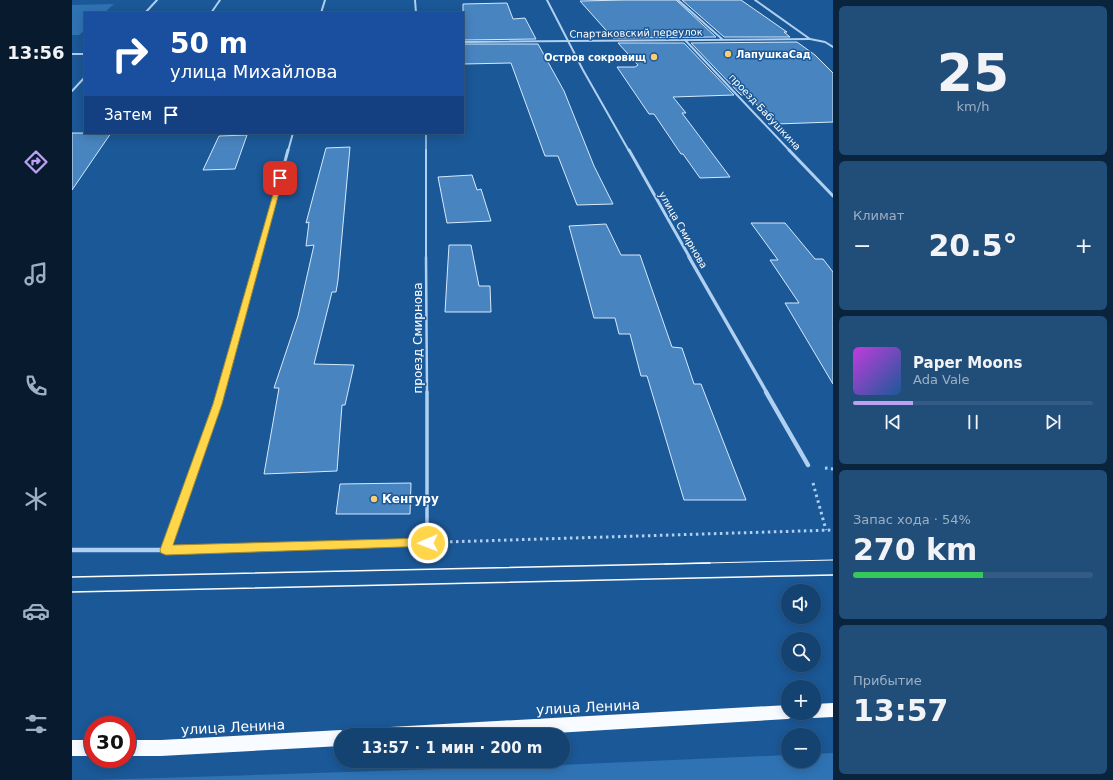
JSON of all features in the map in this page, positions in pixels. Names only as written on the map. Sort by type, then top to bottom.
[{"type":"main road","points":[[821,711],[833,710]]},
{"type":"main road","name":"улица Ленина","points":[[511,728],[781,712]]},
{"type":"main road","name":"улица Ленина","points":[[136,748],[161,748],[334,738]]},
{"type":"main road","points":[[72,748],[84,748]]},
{"type":"street","points":[[146,12],[157,0]]},
{"type":"street","points":[[212,12],[220,0]]},
{"type":"street","points":[[321,12],[325,0]]},
{"type":"street","points":[[415,0],[416,12]]},
{"type":"street","name":"улица Смирнова","points":[[547,0],[568,41],[808,465]]},
{"type":"street","points":[[678,0],[722,39]]},
{"type":"street","points":[[755,0],[810,39],[825,42],[833,47]]},
{"type":"street","name":"Спартаковский переулок","points":[[464,42],[810,39]]},
{"type":"street","name":"проезд Бабушкина","points":[[685,40],[833,196]]},
{"type":"street","points":[[72,54],[84,54]]},
{"type":"street","points":[[72,91],[84,78]]},
{"type":"street","points":[[166,550],[218,404],[293,134]]},
{"type":"street","points":[[72,550],[166,550],[428,543]]},
{"type":"lane","name":"проезд Смирнова","points":[[426,134],[428,543]]},
{"type":"path","points":[[808,465],[826,530]]},
{"type":"path","points":[[428,543],[833,530]]},
{"type":"shaded area","points":[[114,4],[105,12],[84,12],[84,31],[79,35],[72,35],[72,5]]},
{"type":"shaded area","points":[[833,753],[833,780],[95,780],[474,768],[570,768],[570,765],[781,755],[781,768],[821,768],[821,754]]},
{"type":"building","points":[[676,0],[716,37],[613,38],[580,1]]},
{"type":"building","points":[[682,0],[741,0],[787,32],[784,32],[790,37],[724,37]]},
{"type":"building","points":[[507,3],[513,19],[525,18],[536,39],[464,40],[463,4]]},
{"type":"building","points":[[797,42],[815,55],[833,73],[833,122],[776,124],[747,95],[741,95],[691,43]]},
{"type":"building","points":[[618,43],[684,43],[734,95],[673,97],[686,113],[682,113],[730,177],[700,178],[683,154],[681,154],[654,114],[649,114],[617,67],[635,67],[638,65]]},
{"type":"building","points":[[464,44],[538,44],[564,91],[594,166],[613,204],[577,205],[558,156],[545,156],[511,63],[464,64]]},
{"type":"building","points":[[72,133],[110,134],[72,190]]},
{"type":"building","points":[[247,135],[235,169],[203,170],[219,136]]},
{"type":"building","points":[[350,147],[338,280],[336,292],[332,292],[314,364],[354,365],[345,405],[342,405],[337,471],[264,474],[279,388],[274,388],[298,316],[314,245],[306,246],[309,222],[306,223],[326,148]]},
{"type":"building","points":[[472,175],[477,190],[481,189],[491,221],[447,223],[438,177]]},
{"type":"building","points":[[751,223],[785,223],[815,259],[823,259],[833,272],[833,384],[785,303],[799,303],[770,260],[778,260]]},
{"type":"building","points":[[606,224],[621,255],[640,255],[672,347],[682,348],[694,384],[701,384],[746,500],[684,500],[647,376],[641,376],[630,334],[619,334],[615,318],[594,318],[569,226]]},
{"type":"building","points":[[449,245],[471,245],[479,286],[490,286],[491,312],[445,312]]},
{"type":"building","name":"Кенгуру","points":[[411,483],[410,514],[336,514],[340,484]]},
{"type":"tram line","points":[[672,564],[833,560]]},
{"type":"tram line","points":[[672,564],[710,563]]},
{"type":"tram line","points":[[665,564],[672,564]]},
{"type":"tram line","points":[[72,577],[672,564]]},
{"type":"tram line","points":[[72,592],[833,575]]},
{"type":"place","name":"ЛапушкаСад","points":[[728,54]]},
{"type":"place","name":"Остров сокровищ","points":[[654,57]]},
{"type":"place","name":"Кенгуру","points":[[374,499]]},
{"type":"route","points":[[280,178],[218,404],[166,550],[428,543]]}]
